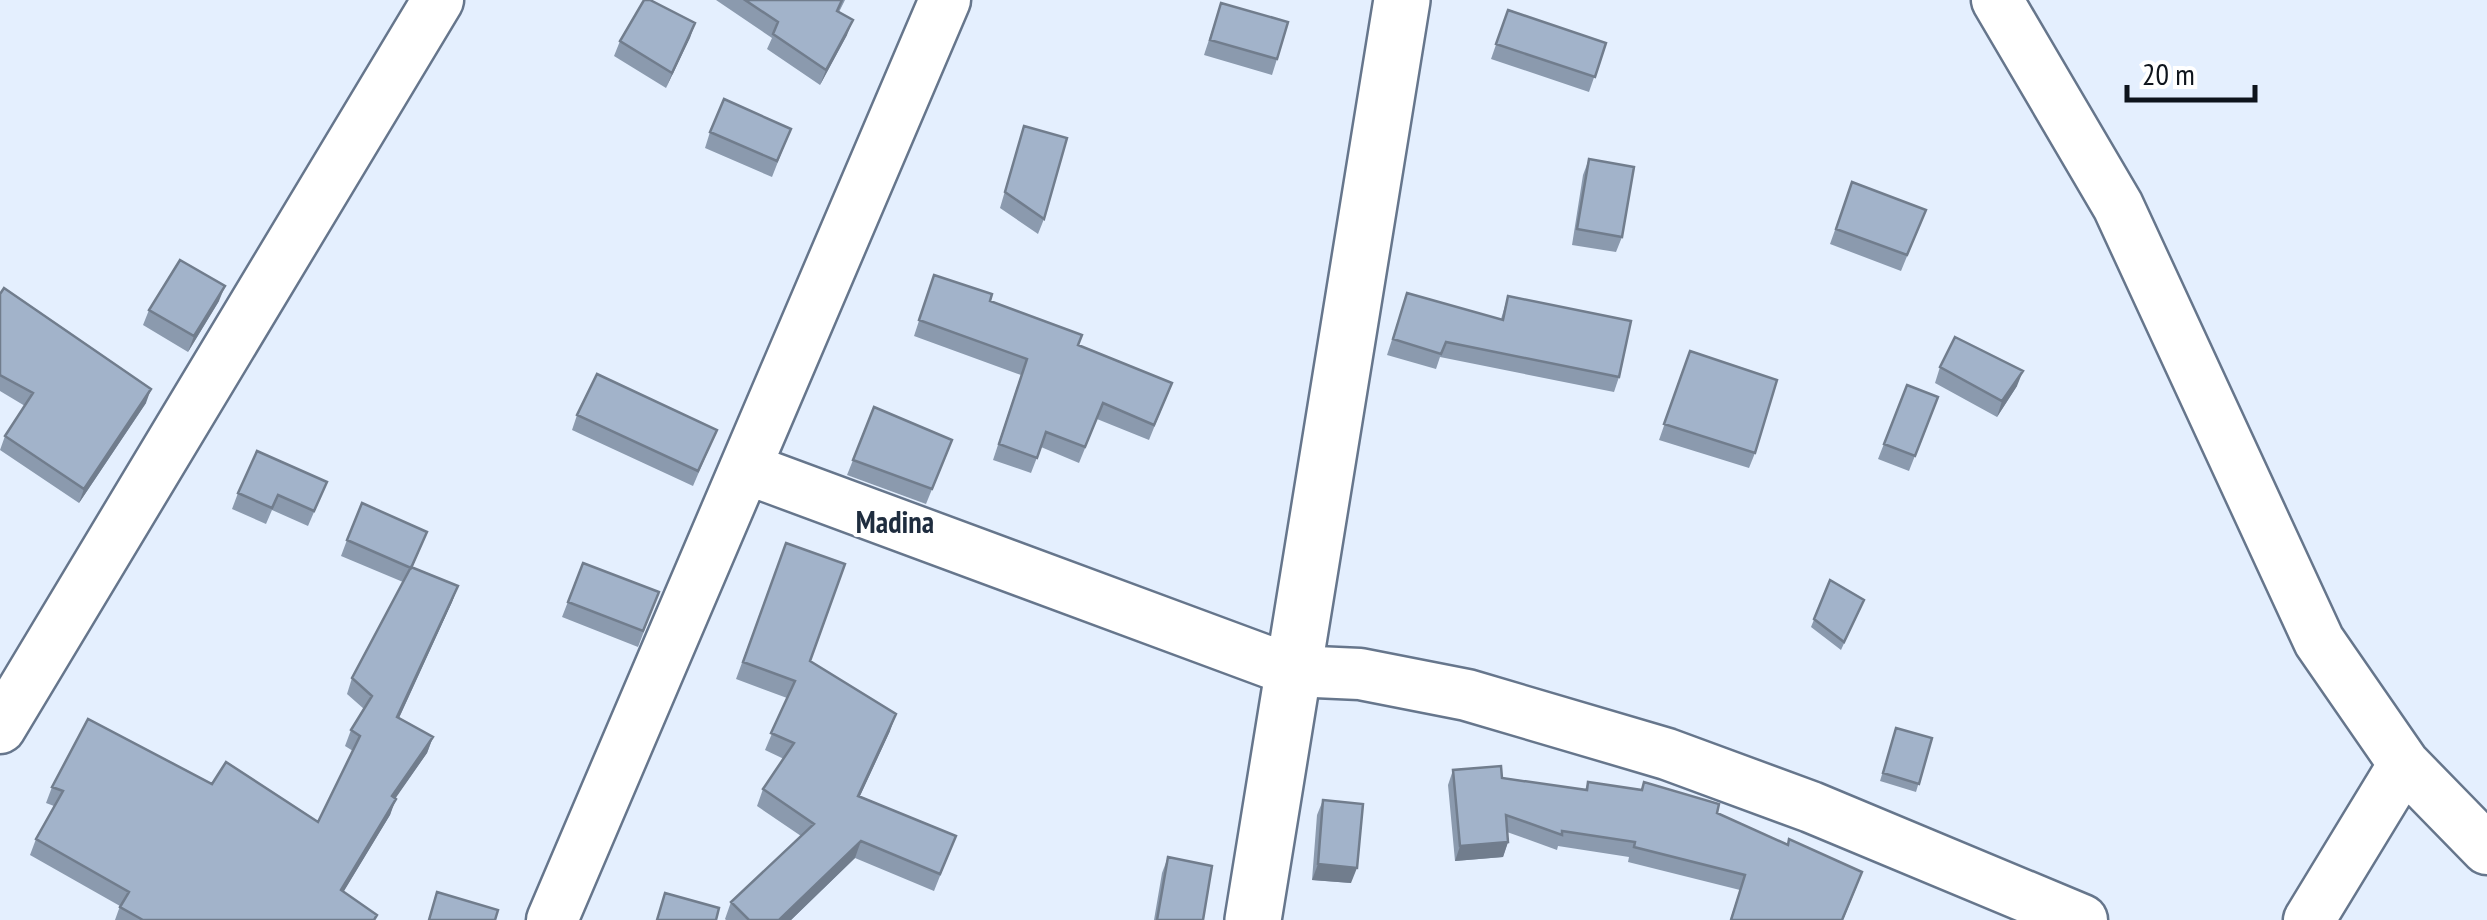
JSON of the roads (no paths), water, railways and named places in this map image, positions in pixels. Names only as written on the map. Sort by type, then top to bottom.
[{"type":"street","points":[[0,728],[438,0]]},
{"type":"street","points":[[552,920],[945,0]]},
{"type":"street","points":[[1253,920],[1402,0]]},
{"type":"street","points":[[1998,0],[2118,206],[2318,641],[2404,764],[2487,849]]},
{"type":"street","points":[[745,468],[1293,671],[1360,674],[1467,695],[1667,754],[1812,807],[2082,920]]},
{"type":"street","points":[[2309,920],[2404,764]]},
{"type":"district","name":"Madina","points":[[895,523]]}]
